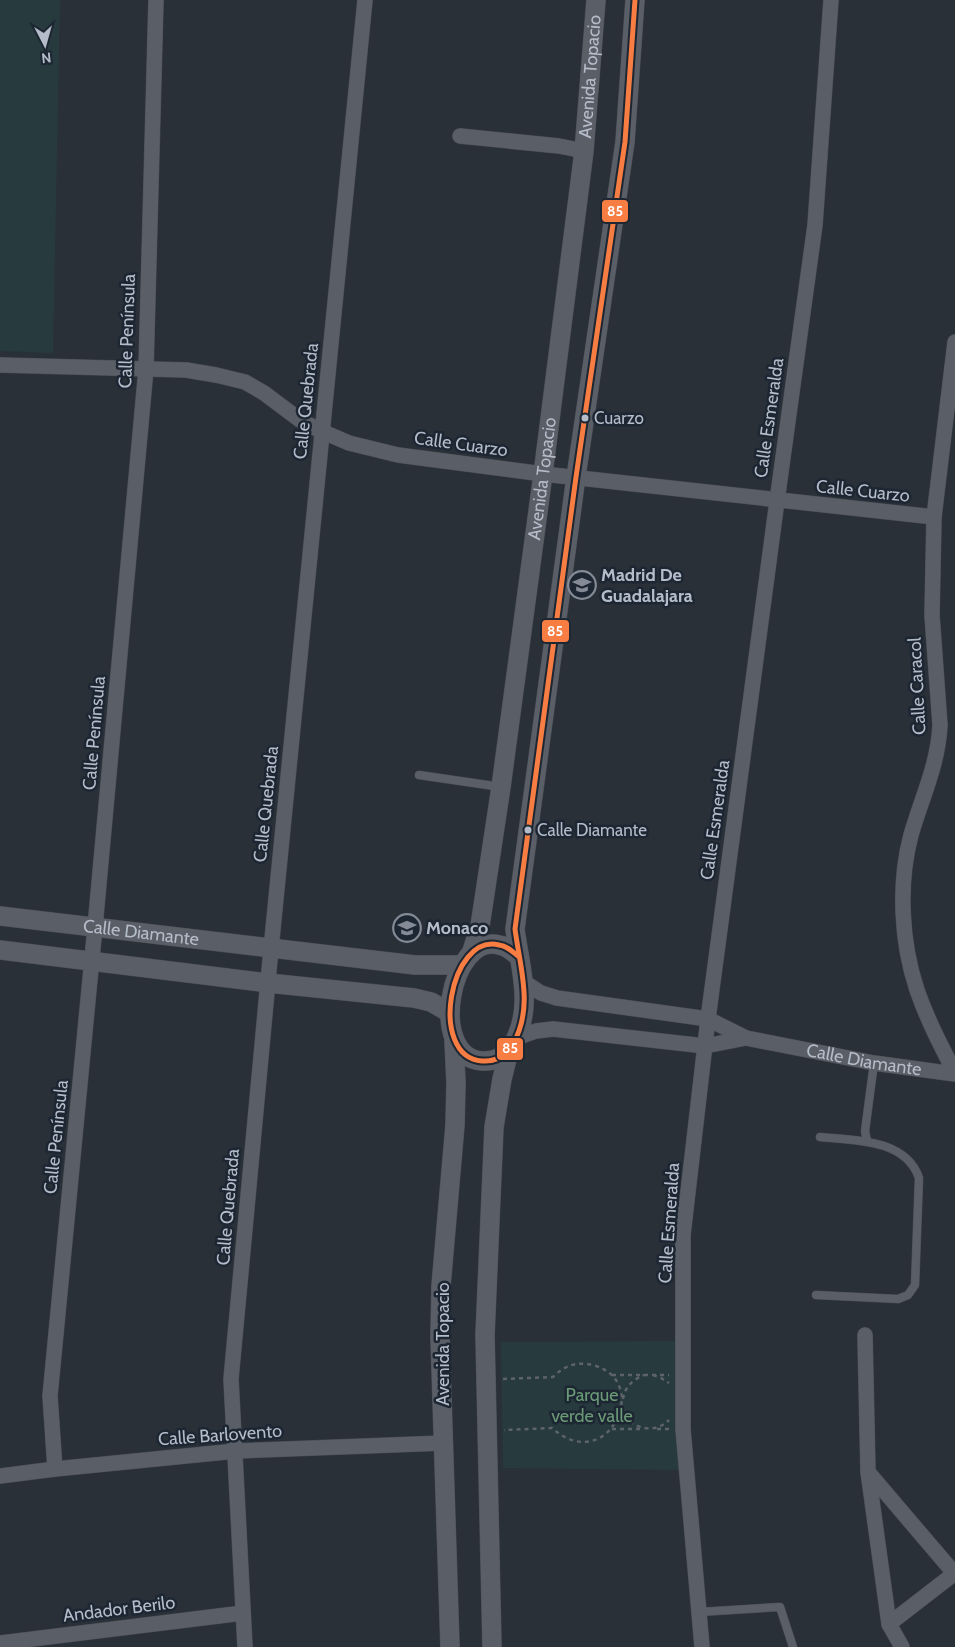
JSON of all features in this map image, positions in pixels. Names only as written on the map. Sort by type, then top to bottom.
[{"type":"street","name":"Calle Península","points":[[55,1469],[50,1396],[146,369],[156,0]]},
{"type":"street","name":"Calle Quebrada","points":[[245,1647],[232,1379],[321,430],[365,0]]},
{"type":"street","name":"Avenida Topacio","points":[[466,959],[480,926],[501,787],[584,151],[596,0]]},
{"type":"street","name":"Avenida Topacio","points":[[518,956],[515,929],[576,477],[625,142],[635,0]]},
{"type":"street","name":"Calle Esmeralda","points":[[702,1647],[683,1429],[683,1235],[704,1046],[776,501],[815,225],[831,0]]},
{"type":"street","points":[[460,136],[559,146],[584,151]]},
{"type":"street","name":"Calle Caracol","points":[[955,342],[934,517],[932,615],[940,724],[939,742],[935,764],[911,837],[905,864],[904,918],[907,947],[917,991],[955,1074]]},
{"type":"street","name":"Calle Cuarzo","points":[[0,365],[186,370],[216,374],[244,382],[264,393],[300,420],[349,443],[398,455],[776,501],[934,517]]},
{"type":"street","name":"Calle Diamante","points":[[0,916],[415,965],[466,959]]},
{"type":"street","points":[[492,1647],[486,1379],[486,1284],[494,1127],[502,1079],[523,1019],[524,982],[518,956],[508,948],[497,944],[484,945],[466,959],[452,994],[450,1013],[454,1041],[468,1057],[486,1061],[502,1057],[513,1045]]},
{"type":"street","name":"Calle Diamante","points":[[0,950],[268,983],[414,998],[431,1002],[450,1013]]},
{"type":"street","name":"Calle Diamante","points":[[524,982],[540,993],[557,998],[708,1019],[746,1038],[874,1063],[955,1074]]},
{"type":"street","name":"Calle Diamante","points":[[513,1045],[536,1032],[553,1029],[704,1046],[746,1038]]},
{"type":"street","name":"Avenida Topacio","points":[[450,1647],[440,1337],[441,1286],[455,1125],[454,1041]]},
{"type":"street","points":[[865,1335],[868,1472],[889,1624],[902,1647]]},
{"type":"street","name":"Calle Barlovento","points":[[0,1476],[236,1451],[444,1443]]},
{"type":"street","points":[[868,1472],[954,1573],[889,1624]]},
{"type":"street","name":"Andador Berilo","points":[[0,1643],[243,1613]]},
{"type":"lane","points":[[419,775],[501,787]]},
{"type":"lane","points":[[867,1141],[865,1131],[874,1063]]},
{"type":"lane","points":[[816,1295],[898,1299],[908,1295],[914,1285],[919,1178],[912,1164],[888,1147],[867,1141],[820,1137]]},
{"type":"lane","points":[[698,1612],[780,1607],[793,1647]]},
{"type":"path","points":[[486,1379],[553,1377],[560,1370],[571,1365],[584,1363],[597,1366],[611,1375],[616,1383],[623,1410],[627,1418],[634,1424],[650,1429],[666,1423],[672,1416]]},
{"type":"path","points":[[611,1375],[653,1376],[661,1378],[668,1383]]},
{"type":"path","points":[[487,1430],[552,1428],[562,1437],[573,1441],[586,1442],[599,1438],[618,1421],[624,1393],[628,1385],[644,1375]]},
{"type":"path","points":[[653,1376],[683,1375]]},
{"type":"path","points":[[611,1429],[683,1429]]},
{"type":"green space","points":[[0,0],[60,0],[53,353],[0,351]]},
{"type":"green space","name":"Parque verde valle","points":[[684,1341],[682,1470],[503,1468],[501,1342]]},
{"type":"transit line","name":"85","points":[[518,956],[509,949],[499,945],[482,946],[468,957],[458,975],[452,997],[450,1019],[455,1039],[465,1054],[482,1061],[500,1057],[513,1044],[523,1016],[524,987],[515,929],[576,477],[625,142],[635,0]]},
{"type":"place","name":"Cuarzo","points":[[585,418]]},
{"type":"place","name":"Madrid De Guadalajara","points":[[582,585]]},
{"type":"place","name":"Calle Diamante","points":[[528,830]]},
{"type":"place","name":"Monaco","points":[[407,928]]}]
